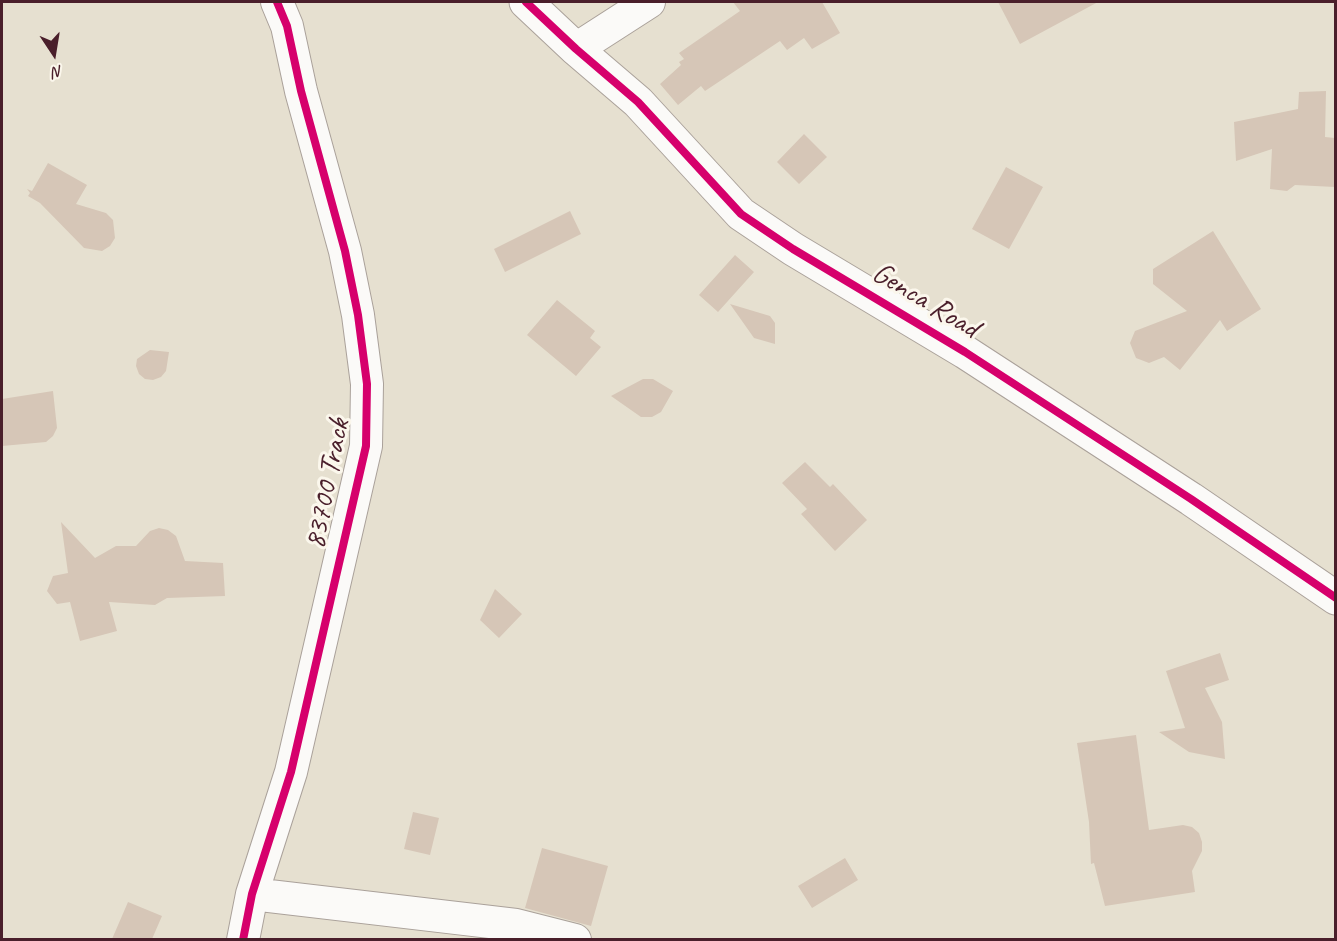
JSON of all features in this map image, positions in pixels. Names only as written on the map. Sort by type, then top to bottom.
[{"type":"street","name":"83700 Track","points":[[243,939],[252,894],[291,772],[366,446],[367,384],[356,304],[345,251],[301,91],[287,26],[277,2]]},
{"type":"street","name":"Genca Road","points":[[526,2],[638,102],[741,214],[793,249],[965,352],[1191,499],[1335,598]]},
{"type":"street","points":[[576,49],[649,2]]},
{"type":"street","points":[[252,894],[516,925],[575,939]]},
{"type":"building","points":[[733,2],[822,2],[840,33],[812,49],[804,38],[787,50],[780,41],[705,91],[701,86],[678,105],[660,84],[681,65],[679,62],[684,59],[679,53],[740,11]]},
{"type":"building","points":[[998,2],[1098,2],[1020,44]]},
{"type":"building","points":[[1326,91],[1325,137],[1335,138],[1335,187],[1295,185],[1287,191],[1270,189],[1272,149],[1236,161],[1234,122],[1298,109],[1299,92]]},
{"type":"building","points":[[804,134],[827,157],[799,184],[777,162]]},
{"type":"building","points":[[48,163],[87,185],[76,204],[106,213],[113,220],[115,238],[110,246],[102,251],[84,248],[40,203],[28,196],[30,193],[27,189],[32,191]]},
{"type":"building","points":[[1006,167],[1043,187],[1009,249],[972,229]]},
{"type":"building","points":[[570,211],[581,234],[505,272],[494,249]]},
{"type":"building","points":[[1213,231],[1261,309],[1227,331],[1220,320],[1180,370],[1164,357],[1149,363],[1136,358],[1130,343],[1135,331],[1187,311],[1153,284],[1153,269]]},
{"type":"building","points":[[735,255],[754,272],[718,312],[699,295]]},
{"type":"building","points":[[557,300],[595,331],[590,338],[601,347],[576,376],[527,335]]},
{"type":"building","points":[[730,304],[770,316],[775,323],[775,344],[754,338]]},
{"type":"building","points":[[150,350],[169,352],[166,371],[161,377],[153,380],[145,379],[139,374],[136,366],[137,359]]},
{"type":"building","points":[[643,379],[653,379],[673,391],[661,412],[652,417],[641,417],[611,396]]},
{"type":"building","points":[[53,391],[57,428],[53,436],[46,442],[2,446],[2,399]]},
{"type":"building","points":[[805,462],[830,487],[833,484],[867,520],[835,551],[801,514],[807,509],[782,483]]},
{"type":"building","points":[[61,522],[95,558],[116,546],[136,546],[150,531],[159,528],[168,530],[176,536],[185,561],[223,563],[225,596],[167,598],[155,605],[109,602],[117,631],[80,641],[70,602],[57,604],[47,591],[53,576],[68,573]]},
{"type":"building","points":[[495,589],[522,614],[499,638],[480,620]]},
{"type":"building","points":[[1220,653],[1229,680],[1205,688],[1222,722],[1225,759],[1189,752],[1159,732],[1185,728],[1166,671]]},
{"type":"building","points":[[1136,735],[1149,830],[1183,825],[1192,827],[1199,833],[1202,851],[1192,871],[1195,892],[1105,906],[1094,863],[1091,864],[1089,822],[1077,743]]},
{"type":"building","points":[[413,812],[439,818],[430,855],[404,849]]},
{"type":"building","points":[[542,848],[608,866],[591,926],[525,908]]},
{"type":"building","points":[[845,858],[858,880],[812,908],[798,886]]},
{"type":"building","points":[[128,902],[162,916],[152,939],[112,939]]},
{"type":"cycle path","points":[[243,940],[252,894],[291,772],[366,446],[367,384],[358,315],[345,251],[301,91],[287,26],[277,2]]},
{"type":"cycle path","points":[[526,2],[638,102],[741,214],[793,249],[965,352],[1191,499],[1336,598]]}]
